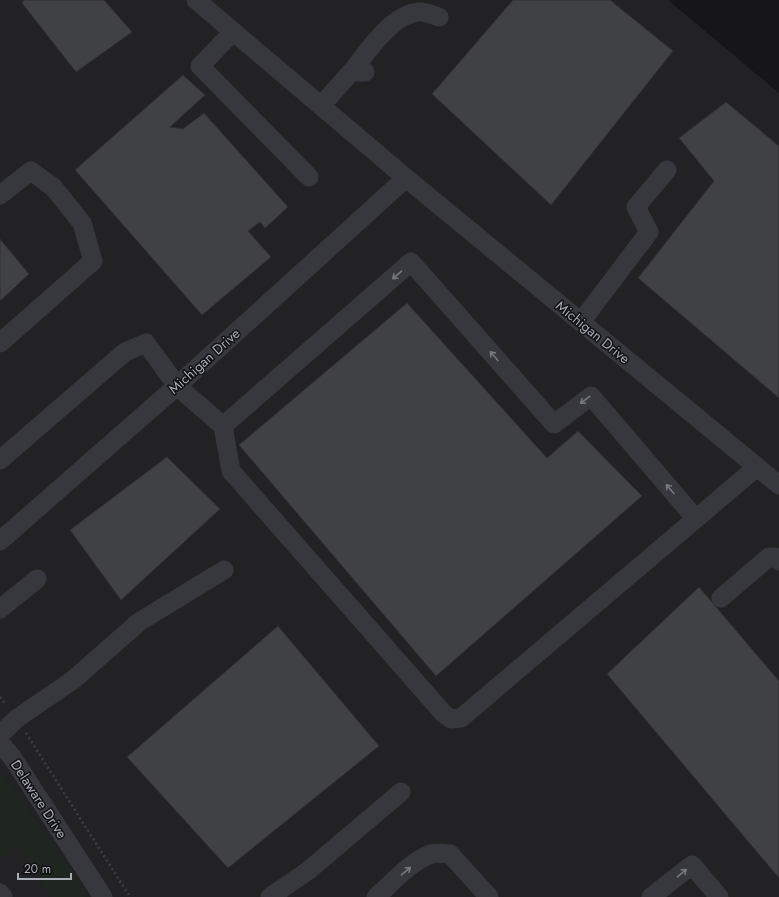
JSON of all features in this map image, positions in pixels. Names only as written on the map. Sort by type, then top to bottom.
[{"type":"street","name":"Michigan Drive","points":[[196,0],[406,178],[779,485]]},
{"type":"street","points":[[321,106],[360,72],[386,30],[405,15],[421,12],[440,17]]},
{"type":"street","points":[[233,32],[200,66],[309,177]]},
{"type":"street","points":[[580,322],[649,232],[636,207],[667,170]]},
{"type":"street","points":[[0,195],[31,171],[52,187],[82,223],[93,261],[0,343]]},
{"type":"street","name":"Michigan Drive","points":[[0,541],[177,386],[406,178]]},
{"type":"street","points":[[223,426],[411,262],[554,424],[591,396],[696,519]]},
{"type":"street","points":[[0,460],[124,352],[146,343],[177,386],[223,426],[232,471],[444,714],[451,719],[460,718],[757,467]]},
{"type":"street","points":[[721,598],[770,557],[775,557],[779,561]]},
{"type":"street","points":[[0,735],[16,719],[73,680],[139,622],[224,570]]},
{"type":"street","points":[[0,609],[37,579]]},
{"type":"street","name":"Delaware Drive","points":[[0,743],[12,757],[103,897]]},
{"type":"street","points":[[270,897],[309,870],[401,792]]},
{"type":"street","points":[[376,897],[417,862],[432,854],[450,854],[489,897]]},
{"type":"street","points":[[651,897],[692,864],[719,897]]},
{"type":"street","points":[[0,893],[3,897]]},
{"type":"path","points":[[0,697],[16,719],[130,897]]},
{"type":"shaded area","points":[[0,0],[668,0],[779,93],[779,897],[0,897]]},
{"type":"shaded area","points":[[0,774],[4,777],[71,870],[86,897],[51,897],[23,849],[12,851],[0,859]]},
{"type":"building","points":[[24,0],[104,0],[132,32],[76,72],[22,3]]},
{"type":"building","points":[[513,0],[610,0],[673,51],[551,205],[432,94]]},
{"type":"building","points":[[183,75],[205,95],[170,127],[183,129],[204,113],[288,207],[265,228],[260,222],[248,231],[271,257],[202,315],[75,170]]},
{"type":"building","points":[[726,102],[779,146],[779,398],[638,278],[714,181],[679,138]]},
{"type":"building","points":[[0,239],[29,274],[0,301]]},
{"type":"building","points":[[407,303],[547,458],[578,431],[642,496],[436,676],[239,445]]},
{"type":"building","points":[[167,457],[220,509],[121,600],[70,530]]},
{"type":"building","points":[[699,587],[779,681],[779,878],[607,674]]},
{"type":"building","points":[[278,626],[379,746],[228,868],[127,757]]}]
